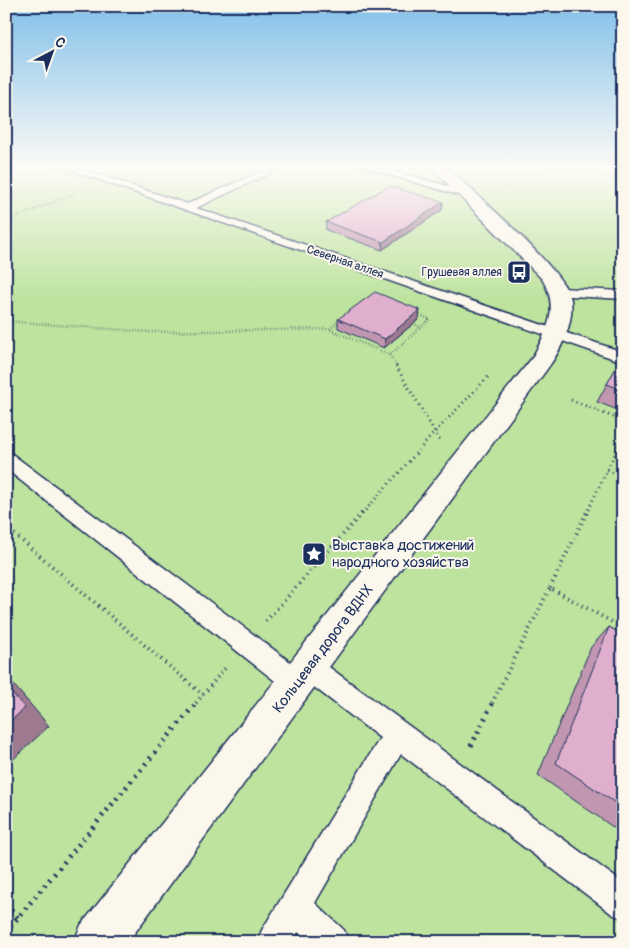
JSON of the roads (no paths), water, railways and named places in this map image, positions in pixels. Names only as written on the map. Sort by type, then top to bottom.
[{"type":"street","points":[[485,211],[542,269],[559,292]]},
{"type":"street","name":"Кольцевая дорога ВДНХ","points":[[98,942],[542,360],[556,333],[560,319],[559,292]]},
{"type":"lane","name":"Северная аллея","points":[[197,211],[623,356]]},
{"type":"lane","points":[[559,292],[623,295]]},
{"type":"lane","points":[[6,459],[303,675],[397,735],[623,903]]},
{"type":"lane","points":[[274,942],[397,735]]},
{"type":"lane","points":[[296,906],[332,942]]},
{"type":"place","name":"Грушевая аллея","points":[[519,272]]},
{"type":"place","name":"Выставка достижений народного хозяйства","points":[[314,554]]}]
